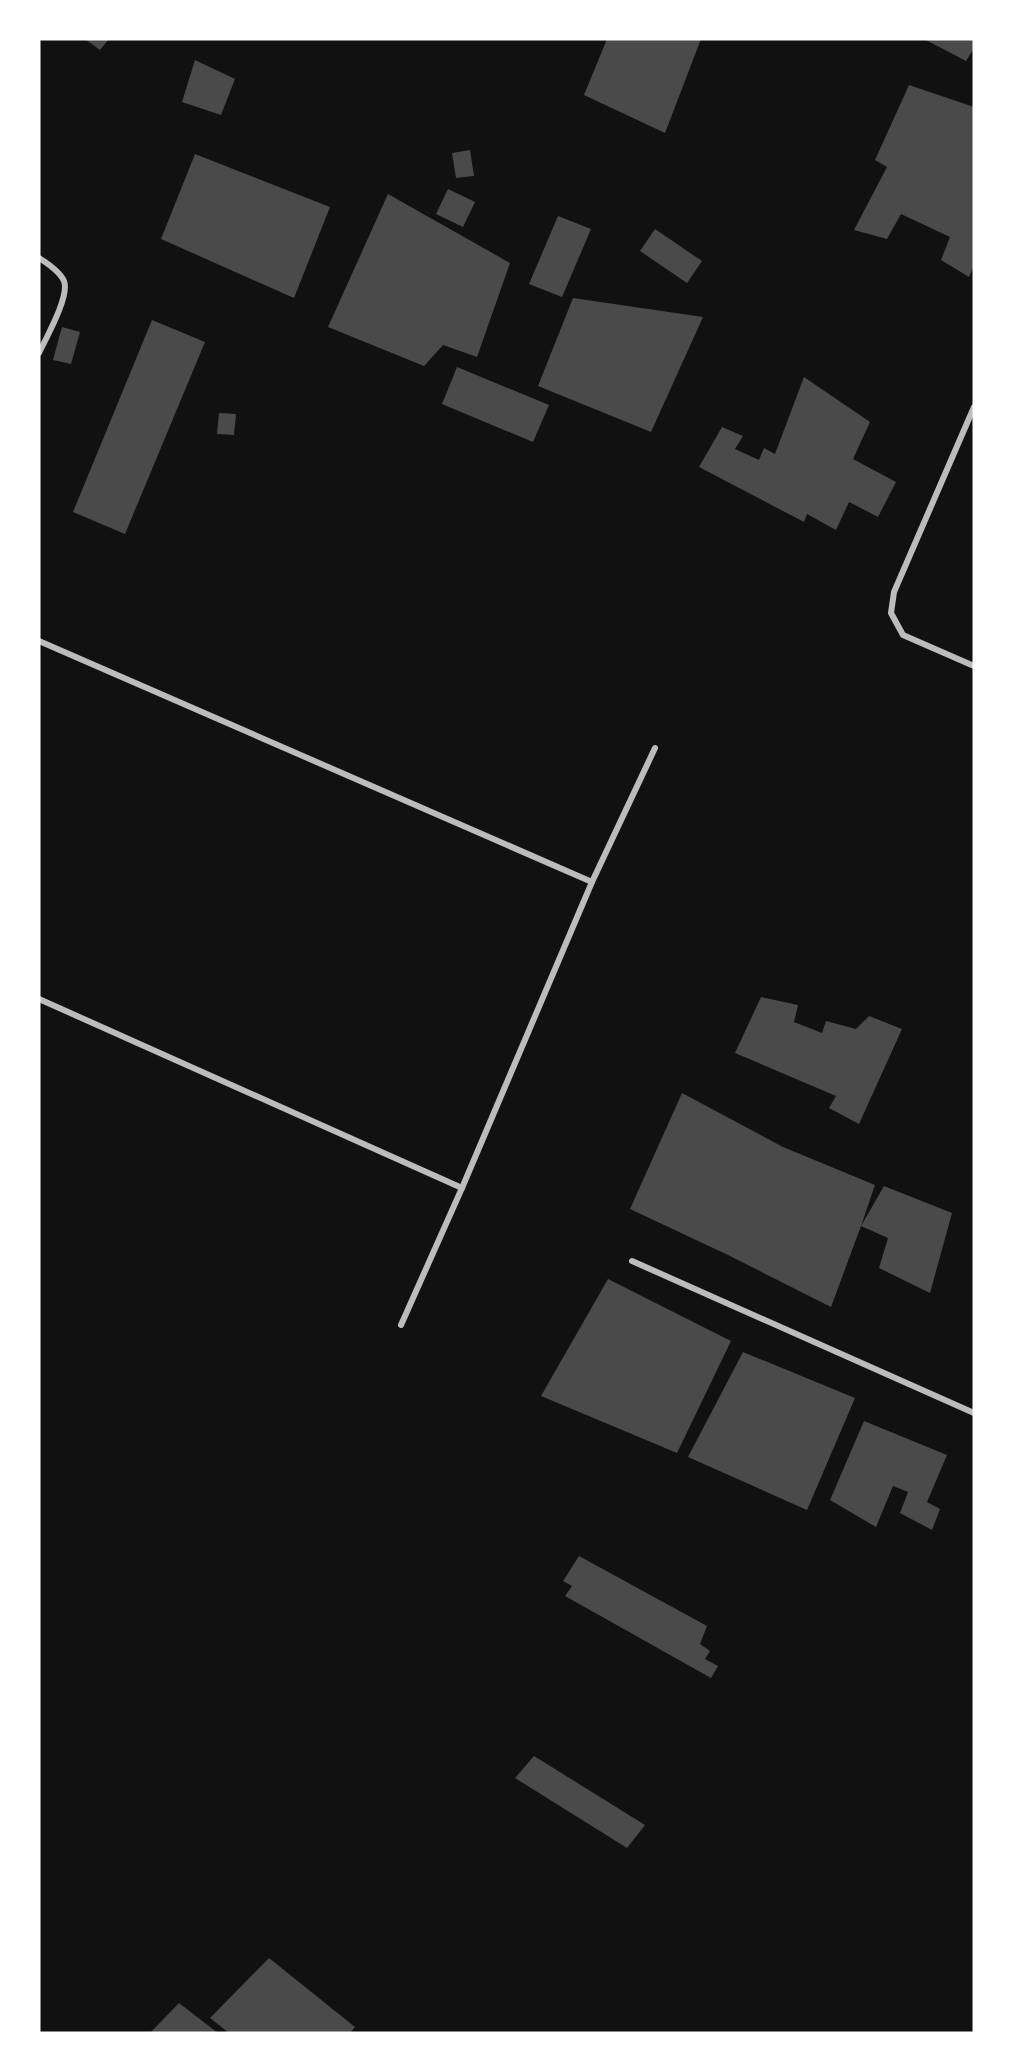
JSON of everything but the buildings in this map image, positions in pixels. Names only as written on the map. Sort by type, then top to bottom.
[{"type":"street","points":[[39,258],[60,274],[65,283],[64,295],[39,353]]},
{"type":"street","points":[[974,407],[894,592],[891,613],[903,635],[974,666]]},
{"type":"street","points":[[39,641],[592,882]]},
{"type":"street","points":[[401,1325],[592,882],[655,748]]},
{"type":"street","points":[[39,999],[462,1188]]},
{"type":"street","points":[[632,1261],[974,1413]]}]
